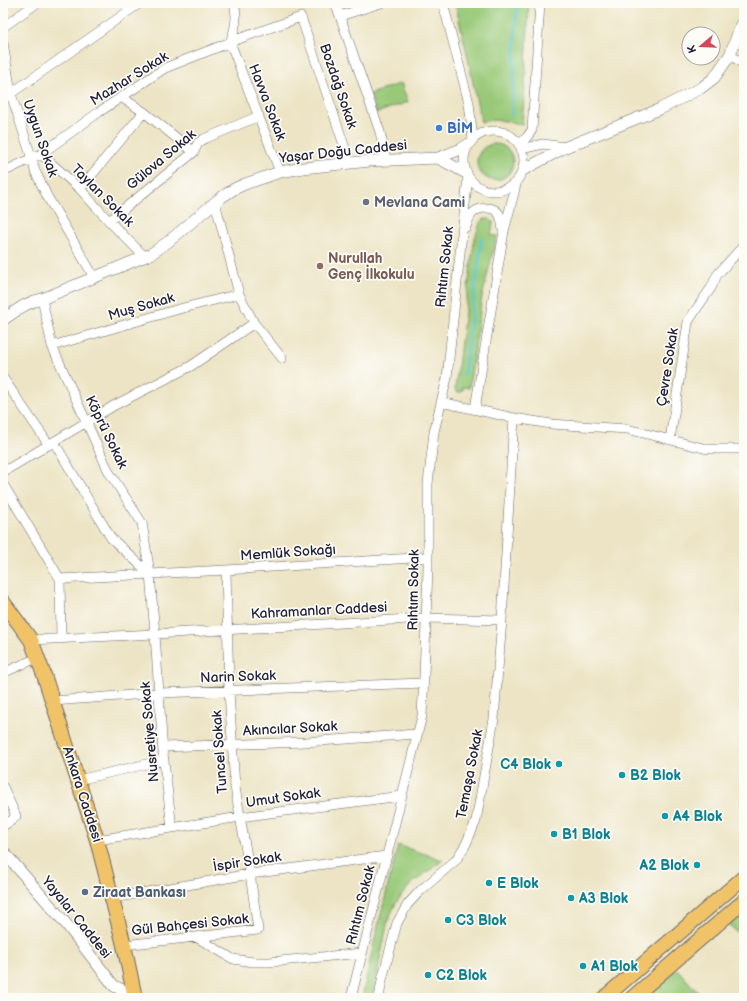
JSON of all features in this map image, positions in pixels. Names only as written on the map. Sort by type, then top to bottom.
[{"type":"main road","name":"Ankara Caddesi","points":[[3,602],[38,658],[53,701],[97,840],[113,898],[124,945],[130,995]]},
{"type":"main road","name":"Ankara Caddesi","points":[[3,615],[27,642],[30,661],[71,780],[92,851],[130,995]]},
{"type":"main road","points":[[604,998],[744,877]]},
{"type":"main road","points":[[632,998],[744,901]]},
{"type":"street","points":[[3,26],[37,3]]},
{"type":"street","points":[[3,99],[140,3]]},
{"type":"street","points":[[230,42],[235,31],[236,20],[234,3]]},
{"type":"street","points":[[335,3],[380,132],[386,160]]},
{"type":"street","points":[[340,16],[381,3]]},
{"type":"street","points":[[438,158],[461,149],[471,142],[482,133],[499,131],[509,134],[516,141],[520,147],[524,160],[523,170],[517,180],[511,186],[502,190],[492,191],[482,189],[474,184],[467,175],[464,161],[465,152],[471,142],[469,103],[443,3]]},
{"type":"street","points":[[520,147],[532,130],[540,3]]},
{"type":"street","name":"Mazhar Sokak","points":[[3,172],[41,154],[121,97],[165,68],[230,42],[301,17]]},
{"type":"street","name":"Bozdağ Sokak","points":[[301,17],[350,163]]},
{"type":"street","points":[[523,170],[566,147],[660,109],[708,84],[730,55],[740,36],[744,20]]},
{"type":"street","name":"Uygun Sokak","points":[[3,42],[11,94],[35,171],[42,187],[94,277]]},
{"type":"street","name":"Havva Sokak","points":[[230,42],[280,172]]},
{"type":"street","points":[[730,55],[744,64]]},
{"type":"street","points":[[121,97],[144,112],[194,152]]},
{"type":"street","points":[[80,190],[144,112]]},
{"type":"street","name":"Gülova Sokak","points":[[109,221],[194,152],[198,143],[258,116]]},
{"type":"street","points":[[520,147],[544,144],[566,147]]},
{"type":"street","name":"Taylan Sokak","points":[[41,154],[80,190],[146,257]]},
{"type":"street","points":[[438,158],[467,175]]},
{"type":"street","name":"Yaşar Doğu Caddesi","points":[[3,320],[32,301],[42,300],[94,277],[146,257],[159,250],[215,202],[234,189],[245,184],[280,172],[303,168],[386,160],[438,158]]},
{"type":"street","name":"Rıhtım Sokak","points":[[351,998],[422,716],[428,557],[428,484],[434,432],[447,378],[467,175]]},
{"type":"street","points":[[475,409],[504,231],[517,180]]},
{"type":"street","points":[[215,202],[239,294],[254,323],[282,358]]},
{"type":"street","points":[[462,236],[471,215],[478,210],[487,208],[496,211],[500,216],[504,231]]},
{"type":"street","name":"Çevre Sokak","points":[[670,440],[688,322],[718,275],[744,245]]},
{"type":"street","name":"Muş Sokak","points":[[52,346],[239,294]]},
{"type":"street","name":"Köprü Sokak","points":[[42,300],[52,346],[86,422],[109,472],[142,523],[150,574],[155,634]]},
{"type":"street","points":[[3,472],[115,405],[191,366],[254,323]]},
{"type":"street","points":[[3,378],[52,443],[111,538],[150,574]]},
{"type":"street","points":[[441,402],[514,418],[551,424],[627,429],[707,449],[744,449]]},
{"type":"street","points":[[502,620],[514,418]]},
{"type":"street","points":[[3,484],[60,579],[61,639]]},
{"type":"street","name":"Memlük Sokağı","points":[[60,579],[428,557]]},
{"type":"street","name":"Tuncel Sokak","points":[[226,570],[229,691],[235,787],[258,930]]},
{"type":"street","name":"Kahramanlar Caddesi","points":[[27,642],[426,618],[502,620]]},
{"type":"street","name":"Temaşa Sokak","points":[[379,998],[382,980],[397,923],[408,904],[420,891],[456,860],[466,844],[476,821],[494,719],[502,620]]},
{"type":"street","name":"Nusretiye Sokak","points":[[155,634],[164,760],[172,828]]},
{"type":"street","points":[[3,673],[30,661]]},
{"type":"street","name":"Narin Sokak","points":[[53,701],[159,693],[424,682]]},
{"type":"street","name":"Akıncılar Sokak","points":[[163,747],[305,742],[417,734]]},
{"type":"street","points":[[78,780],[164,760]]},
{"type":"street","points":[[3,787],[16,816],[3,826]]},
{"type":"street","name":"Umut Sokak","points":[[97,840],[240,817],[401,796]]},
{"type":"street","name":"Yayalar Caddesi","points":[[3,851],[67,925],[114,986],[130,995]]},
{"type":"street","name":"İspir Sokak","points":[[113,898],[250,874],[386,856]]},
{"type":"street","name":"Gül Bahçesi Sokak","points":[[124,945],[258,930]]},
{"type":"street","points":[[196,937],[233,959],[253,962],[270,962],[362,953]]},
{"type":"green space","points":[[455,3],[529,3],[522,125],[497,120],[481,122]]},
{"type":"green space","points":[[401,83],[408,102],[376,113],[370,94]]},
{"type":"green space","points":[[499,144],[508,149],[512,155],[512,169],[508,175],[499,180],[491,180],[482,175],[478,169],[477,158],[482,149],[488,145]]},
{"type":"green space","points":[[484,219],[489,219],[493,222],[491,235],[497,236],[482,297],[469,388],[464,387],[461,392],[457,392],[455,389],[474,241],[480,223]]},
{"type":"green space","points":[[398,845],[443,860],[409,886],[396,903],[388,920],[372,998],[362,998],[374,942]]},
{"type":"green space","points":[[744,910],[744,940],[729,924]]},
{"type":"green space","points":[[677,969],[703,998],[645,998]]},
{"type":"waterway","points":[[512,115],[517,3]]},
{"type":"waterway","points":[[464,374],[482,237]]},
{"type":"place","name":"BİM","points":[[439,128]]},
{"type":"place","name":"Mevlana Cami","points":[[366,202]]},
{"type":"place","name":"Nurullah Genç İlkokulu","points":[[320,266]]},
{"type":"place","name":"C4 Blok","points":[[559,764]]},
{"type":"place","name":"B2 Blok","points":[[622,775]]},
{"type":"place","name":"A4 Blok","points":[[665,816]]},
{"type":"place","name":"B1 Blok","points":[[554,834]]},
{"type":"place","name":"A2 Blok","points":[[697,865]]},
{"type":"place","name":"E Blok","points":[[489,883]]},
{"type":"place","name":"Ziraat Bankası","points":[[85,892]]},
{"type":"place","name":"A3 Blok","points":[[571,898]]},
{"type":"place","name":"C3 Blok","points":[[448,920]]},
{"type":"place","name":"A1 Blok","points":[[583,966]]},
{"type":"place","name":"C2 Blok","points":[[428,975]]}]
